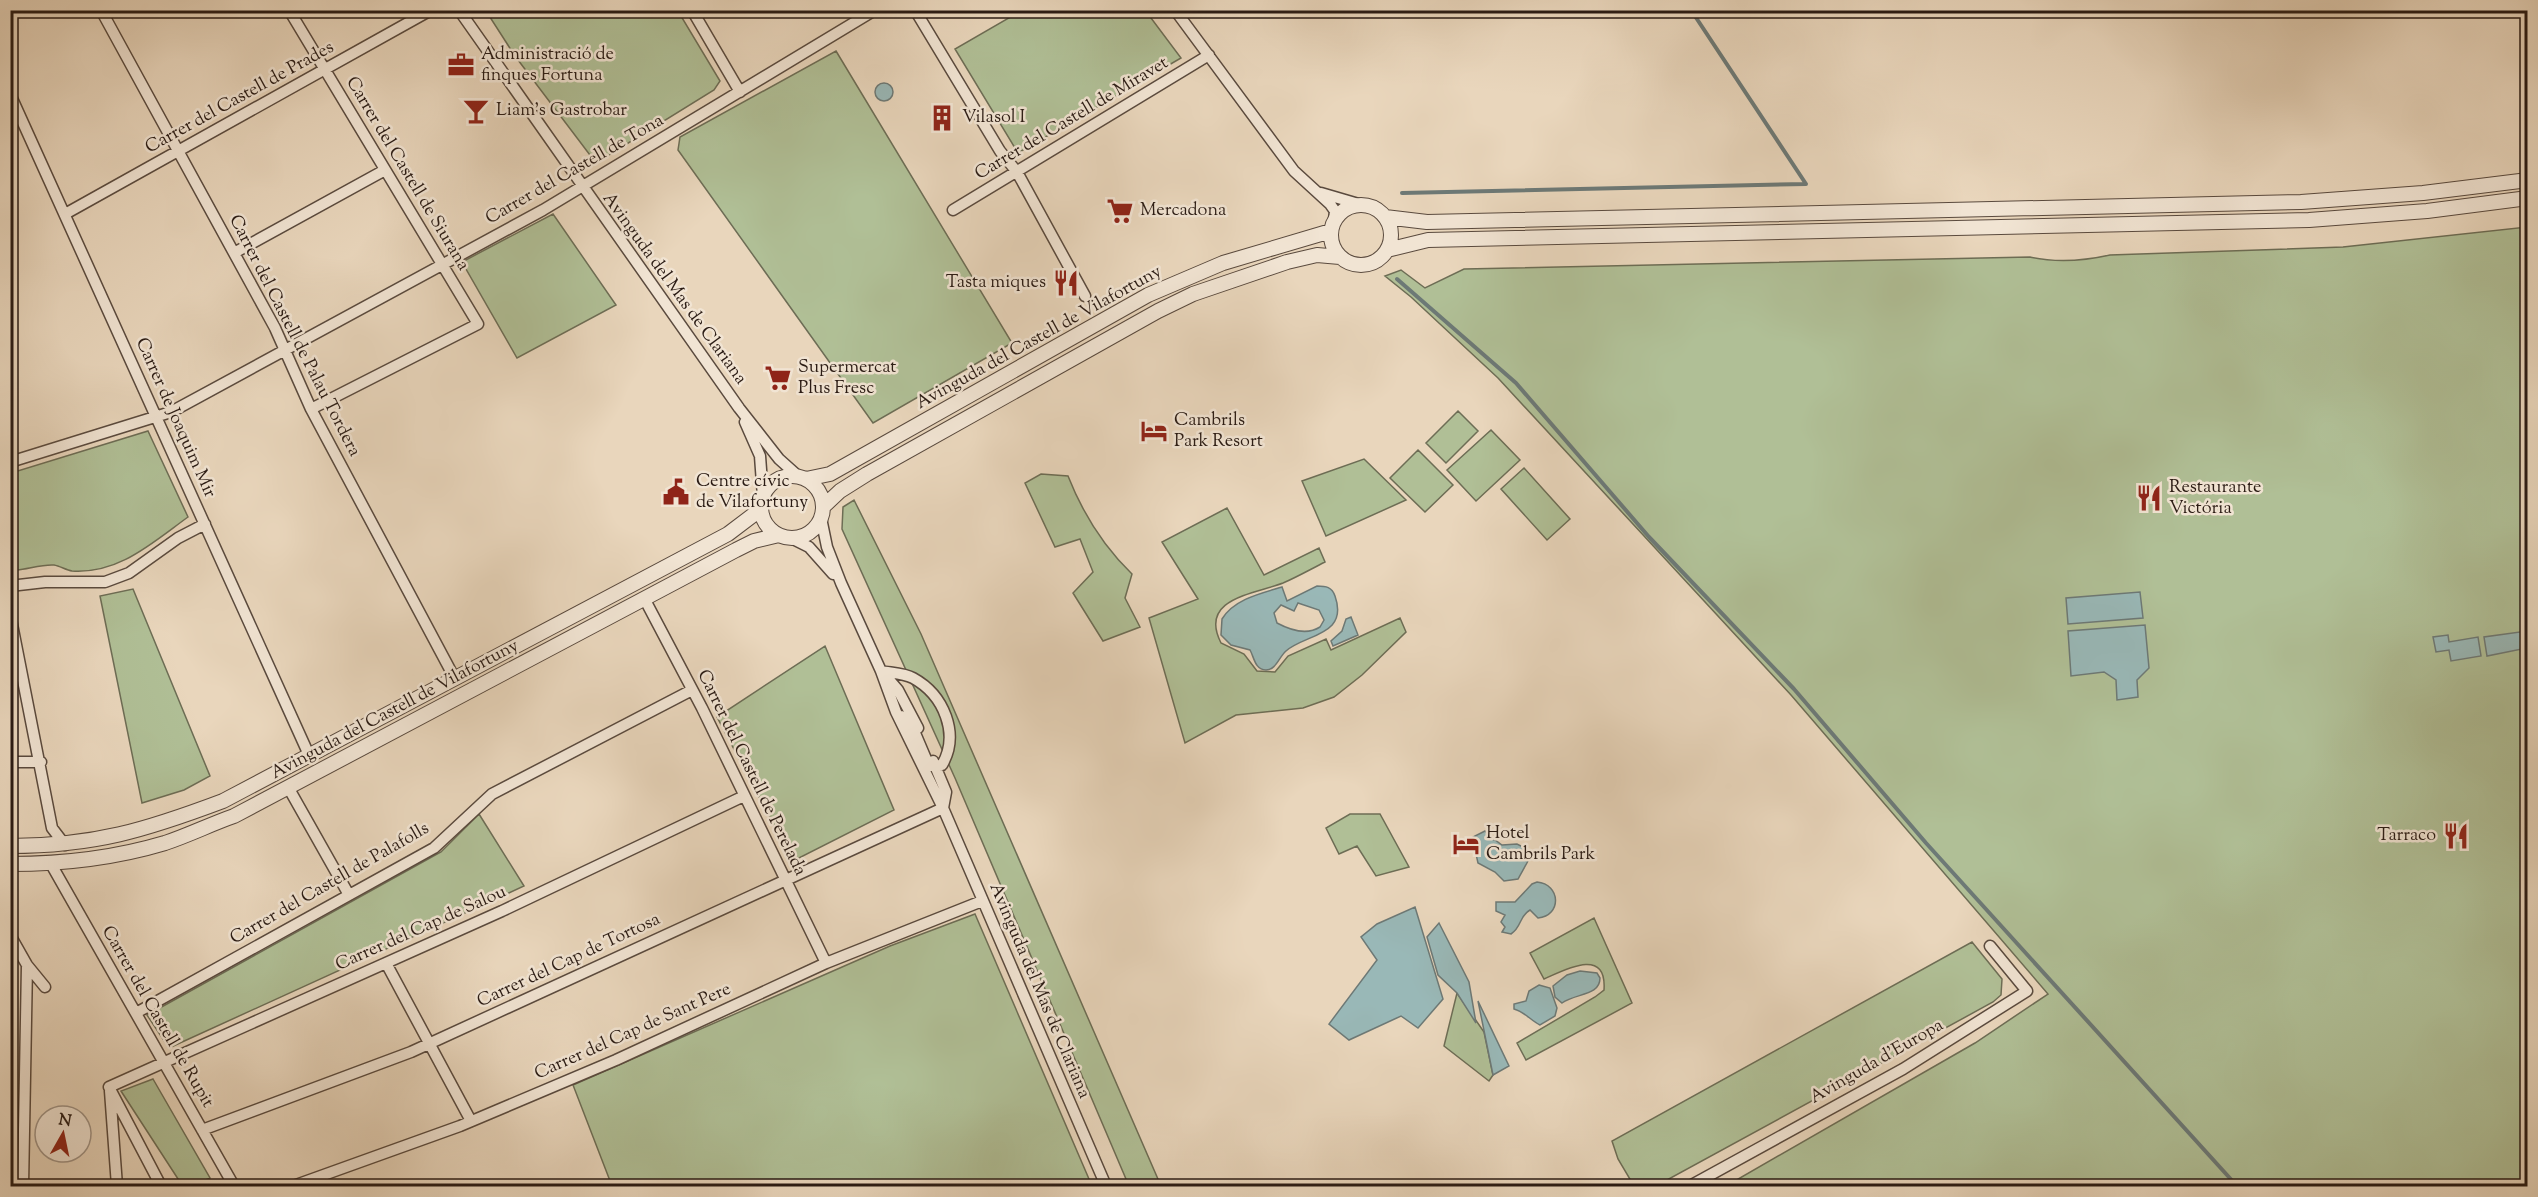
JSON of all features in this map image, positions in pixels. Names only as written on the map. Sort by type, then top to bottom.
[{"type":"street","name":"Carrer del Castell de Palau Tordera","points":[[101,10],[285,348],[311,409],[454,677]]},
{"type":"street","name":"Carrer del Castell de Siurana","points":[[289,10],[478,324],[311,409]]},
{"type":"street","name":"Carrer del Castell de Prades","points":[[65,214],[431,10]]},
{"type":"street","name":"Avinguda del Mas de Clariana","points":[[459,10],[581,187],[739,408],[779,459],[802,477]]},
{"type":"street","points":[[692,10],[741,92]]},
{"type":"street","name":"Carrer del Castell de Tona","points":[[10,462],[171,412],[581,187],[875,10]]},
{"type":"street","points":[[915,10],[1000,151],[1017,172],[1085,296]]},
{"type":"street","points":[[1175,10],[1294,171],[1335,211],[1332,245],[1340,257],[1351,264],[1365,265],[1378,260],[1387,250],[1391,230],[1385,217],[1375,208],[1318,192]]},
{"type":"street","name":"Carrer del Castell de Miravet","points":[[953,210],[1209,55]]},
{"type":"street","name":"Carrer de Joaquim Mir","points":[[10,94],[309,756]]},
{"type":"street","points":[[234,253],[385,170]]},
{"type":"street","points":[[1385,217],[1426,222],[2301,202],[2413,194],[2528,180]]},
{"type":"street","points":[[1387,250],[1428,240],[2309,220],[2427,211],[2528,198]]},
{"type":"street","points":[[1332,226],[1349,207],[1362,205]]},
{"type":"street","name":"Avinguda del Castell de Vilafortuny","points":[[802,477],[830,474],[1149,295],[1223,263],[1332,226]]},
{"type":"street","name":"Avinguda del Castell de Vilafortuny","points":[[822,512],[840,491],[867,474],[1158,311],[1229,280],[1287,262],[1317,255],[1340,257]]},
{"type":"street","name":"Avinguda del Mas de Clariana","points":[[739,408],[760,456],[762,503]]},
{"type":"street","points":[[802,477],[819,490],[822,512],[809,533],[785,536],[768,527],[762,503],[776,480],[802,477]]},
{"type":"street","name":"Avinguda del Castell de Vilafortuny","points":[[10,846],[65,845],[99,840],[158,825],[223,801],[728,534],[762,503]]},
{"type":"street","name":"Avinguda del Mas de Clariana","points":[[822,512],[827,547],[841,583],[881,670],[896,712],[943,808],[1106,1186]]},
{"type":"street","points":[[10,586],[45,582],[105,582],[129,573],[178,538],[205,524]]},
{"type":"street","name":"Avinguda del Mas de Clariana","points":[[785,536],[809,547],[821,557],[841,583]]},
{"type":"street","name":"Avinguda del Castell de Vilafortuny","points":[[10,864],[51,864],[100,858],[166,842],[234,816],[754,541],[785,536]]},
{"type":"street","name":"Carrer del Castell de Perelada","points":[[644,598],[692,690],[826,963]]},
{"type":"street","points":[[10,614],[41,762],[52,828],[65,845]]},
{"type":"street","name":"Avinguda del Mas de Clariana","points":[[881,670],[898,690],[936,766],[946,792],[943,808]]},
{"type":"street","points":[[881,670],[912,678],[939,701],[946,714],[951,734],[949,754],[942,765],[936,766]]},
{"type":"street","name":"Carrer del Castell de Palafolls","points":[[136,1013],[434,848],[492,794],[692,690]]},
{"type":"street","name":"Avinguda del Mas de Clariana","points":[[896,712],[912,726],[929,766],[936,766]]},
{"type":"street","points":[[10,762],[41,762]]},
{"type":"street","points":[[288,787],[348,895]]},
{"type":"street","name":"Carrer del Cap de Salou","points":[[109,1087],[386,963],[744,796]]},
{"type":"street","name":"Carrer del Cap de Tortosa","points":[[202,1130],[429,1044],[943,808]]},
{"type":"street","name":"Carrer del Castell de Rupit","points":[[51,864],[234,1186]]},
{"type":"street","name":"Carrer del Cap de Sant Pere","points":[[293,1186],[471,1121],[616,1060],[826,963],[982,901]]},
{"type":"street","points":[[10,935],[27,965],[45,987]]},
{"type":"street","name":"Avinguda d'Europa","points":[[1690,1186],[1903,1069],[2027,991],[1990,946]]},
{"type":"street","points":[[386,963],[471,1121]]},
{"type":"street","points":[[23,1186],[27,965]]},
{"type":"street","points":[[109,1087],[117,1186]]},
{"type":"street","points":[[109,1087],[161,1186]]},
{"type":"green space","points":[[1145,10],[1181,58],[1018,153],[955,49],[1021,11]]},
{"type":"green space","points":[[486,11],[678,11],[720,81],[714,90],[596,163],[515,56]]},
{"type":"green space","points":[[836,51],[1012,343],[873,423],[678,150],[680,137]]},
{"type":"green space","points":[[553,214],[616,305],[517,358],[462,262]]},
{"type":"green space","points":[[2527,227],[2527,1186],[1726,1186],[1975,1043],[2048,994],[1791,695],[1498,378],[1411,297],[1385,276],[1401,270],[1425,288],[1464,269],[2030,257],[2070,260],[2110,255],[2343,247]]},
{"type":"green space","points":[[1458,411],[1478,431],[1446,463],[1426,443]]},
{"type":"green space","points":[[1491,430],[1520,460],[1476,501],[1447,470]]},
{"type":"green space","points":[[148,431],[188,517],[134,555],[105,567],[89,571],[72,571],[50,565],[17,570],[11,540],[11,473]]},
{"type":"green space","points":[[1418,450],[1453,485],[1425,512],[1390,478]]},
{"type":"green space","points":[[1364,459],[1406,500],[1326,536],[1302,481]]},
{"type":"green space","points":[[1524,468],[1570,519],[1547,540],[1501,489]]},
{"type":"green space","points":[[1041,474],[1068,476],[1095,529],[1132,574],[1125,598],[1140,627],[1103,641],[1073,593],[1093,572],[1080,539],[1055,547],[1025,483]]},
{"type":"green space","points":[[854,500],[921,634],[1161,1186],[1129,1186],[955,778],[842,529],[843,507]]},
{"type":"green space","points":[[1227,508],[1264,575],[1319,548],[1325,562],[1283,583],[1233,600],[1223,607],[1217,616],[1216,628],[1221,643],[1244,654],[1257,671],[1275,672],[1288,656],[1326,639],[1331,650],[1400,618],[1406,632],[1362,675],[1334,697],[1303,708],[1236,715],[1185,743],[1149,618],[1198,599],[1162,542]]},
{"type":"green space","points":[[133,589],[210,776],[184,790],[142,803],[100,596]]},
{"type":"green space","points":[[825,646],[894,810],[793,861],[717,717]]},
{"type":"green space","points":[[479,814],[524,886],[169,1048],[147,1015],[441,852]]},
{"type":"green space","points":[[1350,814],[1380,814],[1409,867],[1376,876],[1357,846],[1339,854],[1326,828]]},
{"type":"green space","points":[[975,914],[1092,1186],[612,1186],[573,1085],[890,946]]},
{"type":"green space","points":[[1594,918],[1632,1003],[1526,1060],[1517,1043],[1604,990],[1603,977],[1599,969],[1592,965],[1573,967],[1544,979],[1530,953]]},
{"type":"green space","points":[[1972,942],[2002,979],[2001,995],[1993,1002],[1656,1186],[1634,1186],[1618,1159],[1612,1141]]},
{"type":"green space","points":[[1457,993],[1484,1032],[1493,1075],[1489,1081],[1444,1046]]},
{"type":"green space","points":[[153,1079],[210,1178],[197,1184],[180,1182],[121,1091]]},
{"type":"water","points":[[880,83],[888,83],[893,88],[891,99],[880,101],[875,96],[875,88]]},
{"type":"water","points":[[1317,586],[1323,586],[1332,591],[1338,609],[1336,619],[1331,626],[1294,645],[1286,651],[1275,666],[1266,670],[1259,668],[1250,650],[1231,645],[1221,635],[1222,619],[1227,612],[1241,602],[1257,594],[1282,587],[1287,601]],"holes":[[[1298,603],[1319,610],[1324,620],[1320,627],[1304,632],[1277,623],[1274,613],[1281,605],[1294,611]]]},
{"type":"water","points":[[2140,592],[2143,618],[2068,624],[2066,598]]},
{"type":"water","points":[[1351,617],[1358,635],[1333,646],[1331,641],[1342,631],[1346,619]]},
{"type":"water","points":[[2145,625],[2149,668],[2137,680],[2138,697],[2117,700],[2116,680],[2104,672],[2071,676],[2068,631]]},
{"type":"water","points":[[2527,631],[2527,648],[2487,656],[2484,637]]},
{"type":"water","points":[[2448,635],[2449,642],[2478,637],[2481,656],[2451,661],[2449,650],[2436,652],[2433,637]]},
{"type":"water","points":[[1485,831],[1489,835],[1487,838],[1502,845],[1517,844],[1525,848],[1528,861],[1518,879],[1504,881],[1495,872],[1478,863],[1476,854],[1470,847],[1473,837]]},
{"type":"water","points":[[1537,882],[1551,888],[1554,894],[1555,906],[1551,912],[1538,918],[1530,910],[1526,912],[1511,934],[1502,932],[1505,927],[1501,922],[1505,915],[1496,911],[1496,902],[1515,902],[1532,884]]},
{"type":"water","points":[[1415,907],[1443,999],[1418,1028],[1401,1016],[1349,1040],[1329,1024],[1377,960],[1361,937],[1377,924]]},
{"type":"water","points":[[1439,923],[1469,982],[1476,1023],[1457,993],[1438,975],[1427,937]]},
{"type":"water","points":[[1580,971],[1597,973],[1600,978],[1599,984],[1592,991],[1562,1003],[1555,997],[1553,986],[1567,975]]},
{"type":"water","points":[[1539,985],[1550,988],[1557,1008],[1555,1016],[1540,1025],[1514,1009],[1514,1004],[1526,1001],[1529,991]]},
{"type":"water","points":[[1478,1001],[1509,1066],[1493,1075]]},
{"type":"waterway","points":[[1402,193],[1806,184],[1691,10]]},
{"type":"waterway","points":[[1397,279],[1516,383],[1649,537],[1794,689],[1926,843],[2237,1186]]},
{"type":"place","name":"Administració de finques Fortuna","points":[[461,65]]},
{"type":"place","name":"Liam's Gastrobar","points":[[476,111]]},
{"type":"place","name":"Vilasol I","points":[[942,118]]},
{"type":"place","name":"Mercadona","points":[[1120,211]]},
{"type":"place","name":"Tasta miques","points":[[1066,283]]},
{"type":"place","name":"Supermercat Plus Fresc","points":[[778,378]]},
{"type":"place","name":"Cambrils Park Resort","points":[[1154,431]]},
{"type":"place","name":"Centre cívic de Vilafortuny","points":[[676,492]]},
{"type":"place","name":"Restaurante Victória","points":[[2149,498]]},
{"type":"place","name":"Tarraco","points":[[2456,836]]},
{"type":"place","name":"Hotel Cambrils Park","points":[[1466,844]]}]
